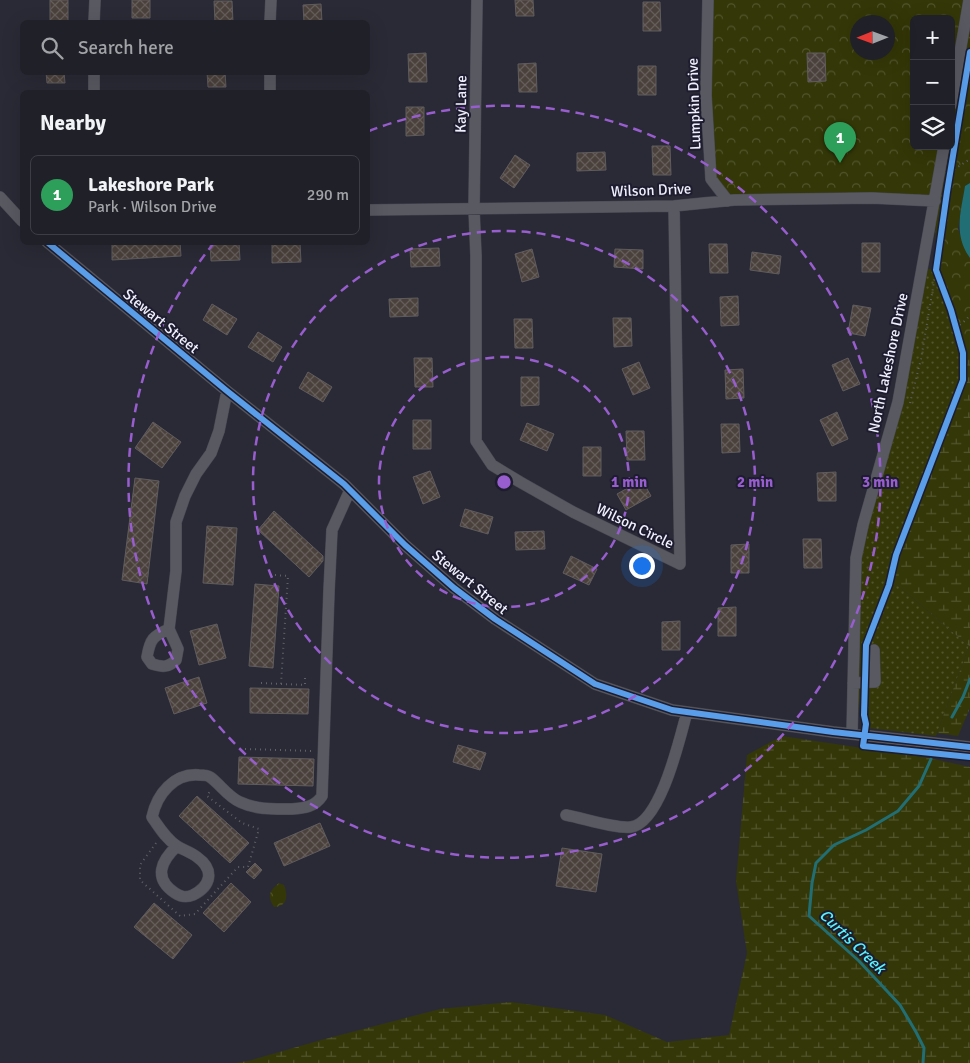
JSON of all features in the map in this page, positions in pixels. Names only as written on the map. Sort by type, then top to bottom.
[{"type":"street","points":[[94,20],[95,0]]},
{"type":"street","points":[[270,20],[271,0]]},
{"type":"street","name":"Kay Lane","points":[[474,210],[478,0]]},
{"type":"street","name":"Lumpkin Drive","points":[[708,0],[706,96],[712,179],[728,201]]},
{"type":"street","points":[[955,82],[969,0]]},
{"type":"street","points":[[94,75],[94,90]]},
{"type":"street","points":[[270,75],[270,90]]},
{"type":"street","name":"North Lakeshore Drive","points":[[852,734],[856,558],[863,525],[898,402],[943,150]]},
{"type":"street","points":[[0,197],[20,219]]},
{"type":"street","name":"Wilson Drive","points":[[370,210],[674,206],[728,201],[872,198],[935,201]]},
{"type":"street","name":"Wilson Circle","points":[[474,210],[476,256],[476,441],[492,465],[520,482],[573,512],[680,564],[674,206]]},
{"type":"street","name":"Stewart Street","points":[[50,245],[226,391],[350,490],[405,545],[454,588],[495,619],[595,684],[672,710],[852,734],[970,747]]},
{"type":"street","points":[[169,629],[159,634],[150,642],[147,657],[152,664],[161,667],[168,666],[174,663],[177,656],[178,649],[169,629],[176,571],[176,522],[185,496],[196,474],[212,452],[219,431],[226,391]]},
{"type":"street","points":[[176,846],[166,856],[162,866],[162,878],[181,897],[190,896],[205,886],[209,880],[209,873],[198,858],[176,846],[152,817],[155,805],[162,793],[176,779],[192,774],[208,776],[238,801],[258,808],[276,810],[306,808],[319,802],[322,796],[332,530],[350,490]]},
{"type":"street","points":[[853,683],[874,682],[870,648]]},
{"type":"street","points":[[566,815],[624,827],[639,824],[645,819],[657,801],[667,780],[687,712]]},
{"type":"path","points":[[950,172],[970,159]]},
{"type":"path","points":[[948,182],[952,163]]},
{"type":"path","points":[[938,261],[936,270],[942,286]]},
{"type":"path","points":[[956,328],[970,314]]},
{"type":"path","points":[[953,319],[958,336]]},
{"type":"path","points":[[275,575],[288,576],[281,684]]},
{"type":"path","points":[[870,648],[874,628]]},
{"type":"path","points":[[261,683],[305,685],[305,676]]},
{"type":"path","points":[[245,749],[313,751],[313,743]]},
{"type":"path","points":[[217,783],[207,796],[242,823],[259,829],[248,867]]},
{"type":"green space","points":[[706,0],[970,0],[970,183],[965,186],[958,229],[970,258],[970,349],[963,353],[936,270],[935,201],[728,201],[711,179]]},
{"type":"green space","points":[[922,268],[936,270],[963,353],[963,380],[889,578],[969,646],[936,736],[868,728],[864,724],[860,717],[854,622],[856,558],[898,402]]},
{"type":"green space","points":[[970,349],[970,708],[958,736],[937,733],[969,646],[889,578],[963,380],[963,353]]},
{"type":"green space","points":[[782,736],[929,758],[970,767],[970,1063],[235,1063],[440,1009],[511,1002],[605,1015],[667,1042],[729,1035],[747,953],[736,881],[747,755]]},
{"type":"green space","points":[[279,883],[284,885],[286,900],[282,905],[274,907],[270,900],[270,894]]},
{"type":"water","points":[[970,183],[970,258],[961,240],[960,214],[965,186]]},
{"type":"building","points":[[50,0],[68,0],[68,20],[50,20]]},
{"type":"building","points":[[132,0],[150,0],[150,18],[132,18]]},
{"type":"building","points":[[515,0],[533,0],[534,16],[516,16]]},
{"type":"building","points":[[214,1],[232,1],[233,20],[215,20]]},
{"type":"building","points":[[643,2],[660,2],[661,31],[643,31]]},
{"type":"building","points":[[321,4],[322,20],[304,20],[303,5]]},
{"type":"building","points":[[426,53],[427,82],[409,82],[408,54]]},
{"type":"building","points":[[807,53],[825,53],[826,81],[808,82]]},
{"type":"building","points":[[536,63],[537,92],[519,92],[518,64]]},
{"type":"building","points":[[638,66],[656,66],[656,95],[638,95]]},
{"type":"building","points":[[46,75],[64,75],[65,83],[47,83]]},
{"type":"building","points":[[207,75],[225,75],[226,87],[208,87]]},
{"type":"building","points":[[406,107],[424,107],[424,135],[406,136]]},
{"type":"building","points":[[652,146],[670,146],[671,175],[653,175]]},
{"type":"building","points":[[605,152],[606,170],[577,171],[577,153]]},
{"type":"building","points":[[515,155],[530,165],[514,188],[500,178]]},
{"type":"building","points":[[862,243],[880,243],[880,272],[862,272]]},
{"type":"building","points":[[709,244],[727,244],[728,273],[710,273]]},
{"type":"building","points":[[112,245],[180,245],[181,256],[112,260]]},
{"type":"building","points":[[210,245],[239,245],[240,260],[211,261]]},
{"type":"building","points":[[272,245],[300,245],[301,262],[272,263]]},
{"type":"building","points":[[439,248],[440,266],[411,267],[410,249]]},
{"type":"building","points":[[532,249],[539,277],[522,282],[515,254]]},
{"type":"building","points":[[615,249],[643,250],[643,269],[614,267]]},
{"type":"building","points":[[752,252],[781,256],[779,274],[750,270]]},
{"type":"building","points":[[738,296],[739,325],[721,326],[720,297]]},
{"type":"building","points":[[418,298],[418,316],[390,317],[389,299]]},
{"type":"building","points":[[212,304],[237,319],[227,335],[203,320]]},
{"type":"building","points":[[853,305],[871,308],[865,336],[848,333]]},
{"type":"building","points":[[613,318],[631,318],[632,346],[614,347]]},
{"type":"building","points":[[514,319],[532,319],[533,348],[515,348]]},
{"type":"building","points":[[258,332],[282,347],[273,362],[248,347]]},
{"type":"building","points":[[414,358],[432,358],[433,387],[415,387]]},
{"type":"building","points":[[848,358],[860,384],[843,391],[832,365]]},
{"type":"building","points":[[639,362],[650,388],[633,395],[622,369]]},
{"type":"building","points":[[743,369],[744,398],[726,399],[725,370]]},
{"type":"building","points":[[308,372],[332,387],[323,402],[299,388]]},
{"type":"building","points":[[521,377],[539,377],[539,405],[521,406]]},
{"type":"building","points":[[837,412],[848,439],[832,446],[820,420]]},
{"type":"building","points":[[413,420],[431,420],[431,449],[413,449]]},
{"type":"building","points":[[153,422],[181,442],[162,468],[135,448]]},
{"type":"building","points":[[527,423],[554,434],[547,451],[520,440]]},
{"type":"building","points":[[721,424],[739,424],[740,452],[722,453]]},
{"type":"building","points":[[626,431],[644,431],[645,460],[627,460]]},
{"type":"building","points":[[583,447],[601,447],[601,476],[583,476]]},
{"type":"building","points":[[430,471],[440,497],[423,504],[413,477]]},
{"type":"building","points":[[836,472],[836,501],[818,501],[817,473]]},
{"type":"building","points":[[135,478],[159,481],[147,584],[122,580]]},
{"type":"building","points":[[642,480],[651,496],[626,510],[617,494]]},
{"type":"building","points":[[465,509],[493,517],[488,534],[460,526]]},
{"type":"building","points":[[274,511],[323,556],[323,561],[309,577],[258,530]]},
{"type":"building","points":[[207,526],[237,528],[233,585],[203,583]]},
{"type":"building","points":[[544,531],[545,549],[516,550],[515,532]]},
{"type":"building","points":[[803,539],[821,539],[822,568],[804,568]]},
{"type":"building","points":[[749,544],[749,573],[731,573],[731,545]]},
{"type":"building","points":[[571,556],[597,569],[589,585],[563,573]]},
{"type":"building","points":[[255,584],[279,586],[273,668],[249,666]]},
{"type":"building","points":[[736,607],[736,636],[718,636],[718,608]]},
{"type":"building","points":[[680,621],[680,650],[662,650],[662,622]]},
{"type":"building","points":[[217,624],[226,658],[199,665],[190,631]]},
{"type":"building","points":[[199,677],[207,703],[174,714],[165,688]]},
{"type":"building","points":[[250,688],[309,689],[308,714],[250,713]]},
{"type":"building","points":[[458,745],[486,753],[480,770],[453,762]]},
{"type":"building","points":[[239,757],[314,759],[313,786],[238,784]]},
{"type":"building","points":[[197,796],[249,843],[230,863],[179,816]]},
{"type":"building","points":[[320,823],[330,846],[284,866],[274,843]]},
{"type":"building","points":[[562,848],[602,854],[596,892],[556,886]]},
{"type":"building","points":[[255,863],[262,870],[254,879],[246,872]]},
{"type":"building","points":[[231,883],[251,902],[224,932],[203,913]]},
{"type":"building","points":[[154,903],[192,935],[173,959],[134,927]]},
{"type":"waterway","name":"Curtis Creek","points":[[952,717],[970,679]]},
{"type":"waterway","name":"Curtis Creek","points":[[923,1063],[924,1048],[900,1005],[859,961],[809,916],[816,863],[834,845],[866,830],[898,811],[919,786],[931,759]]},
{"type":"cycle path","points":[[970,52],[936,270],[951,310],[963,353],[963,380],[896,555],[889,585],[866,645],[864,715],[866,724],[863,746],[970,757]]},
{"type":"cycle path","points":[[51,245],[227,391],[344,484],[405,545],[454,588],[495,619],[595,684],[672,710],[833,732],[970,747]]},
{"type":"place","name":"Lakeshore Park","points":[[840,163]]}]
